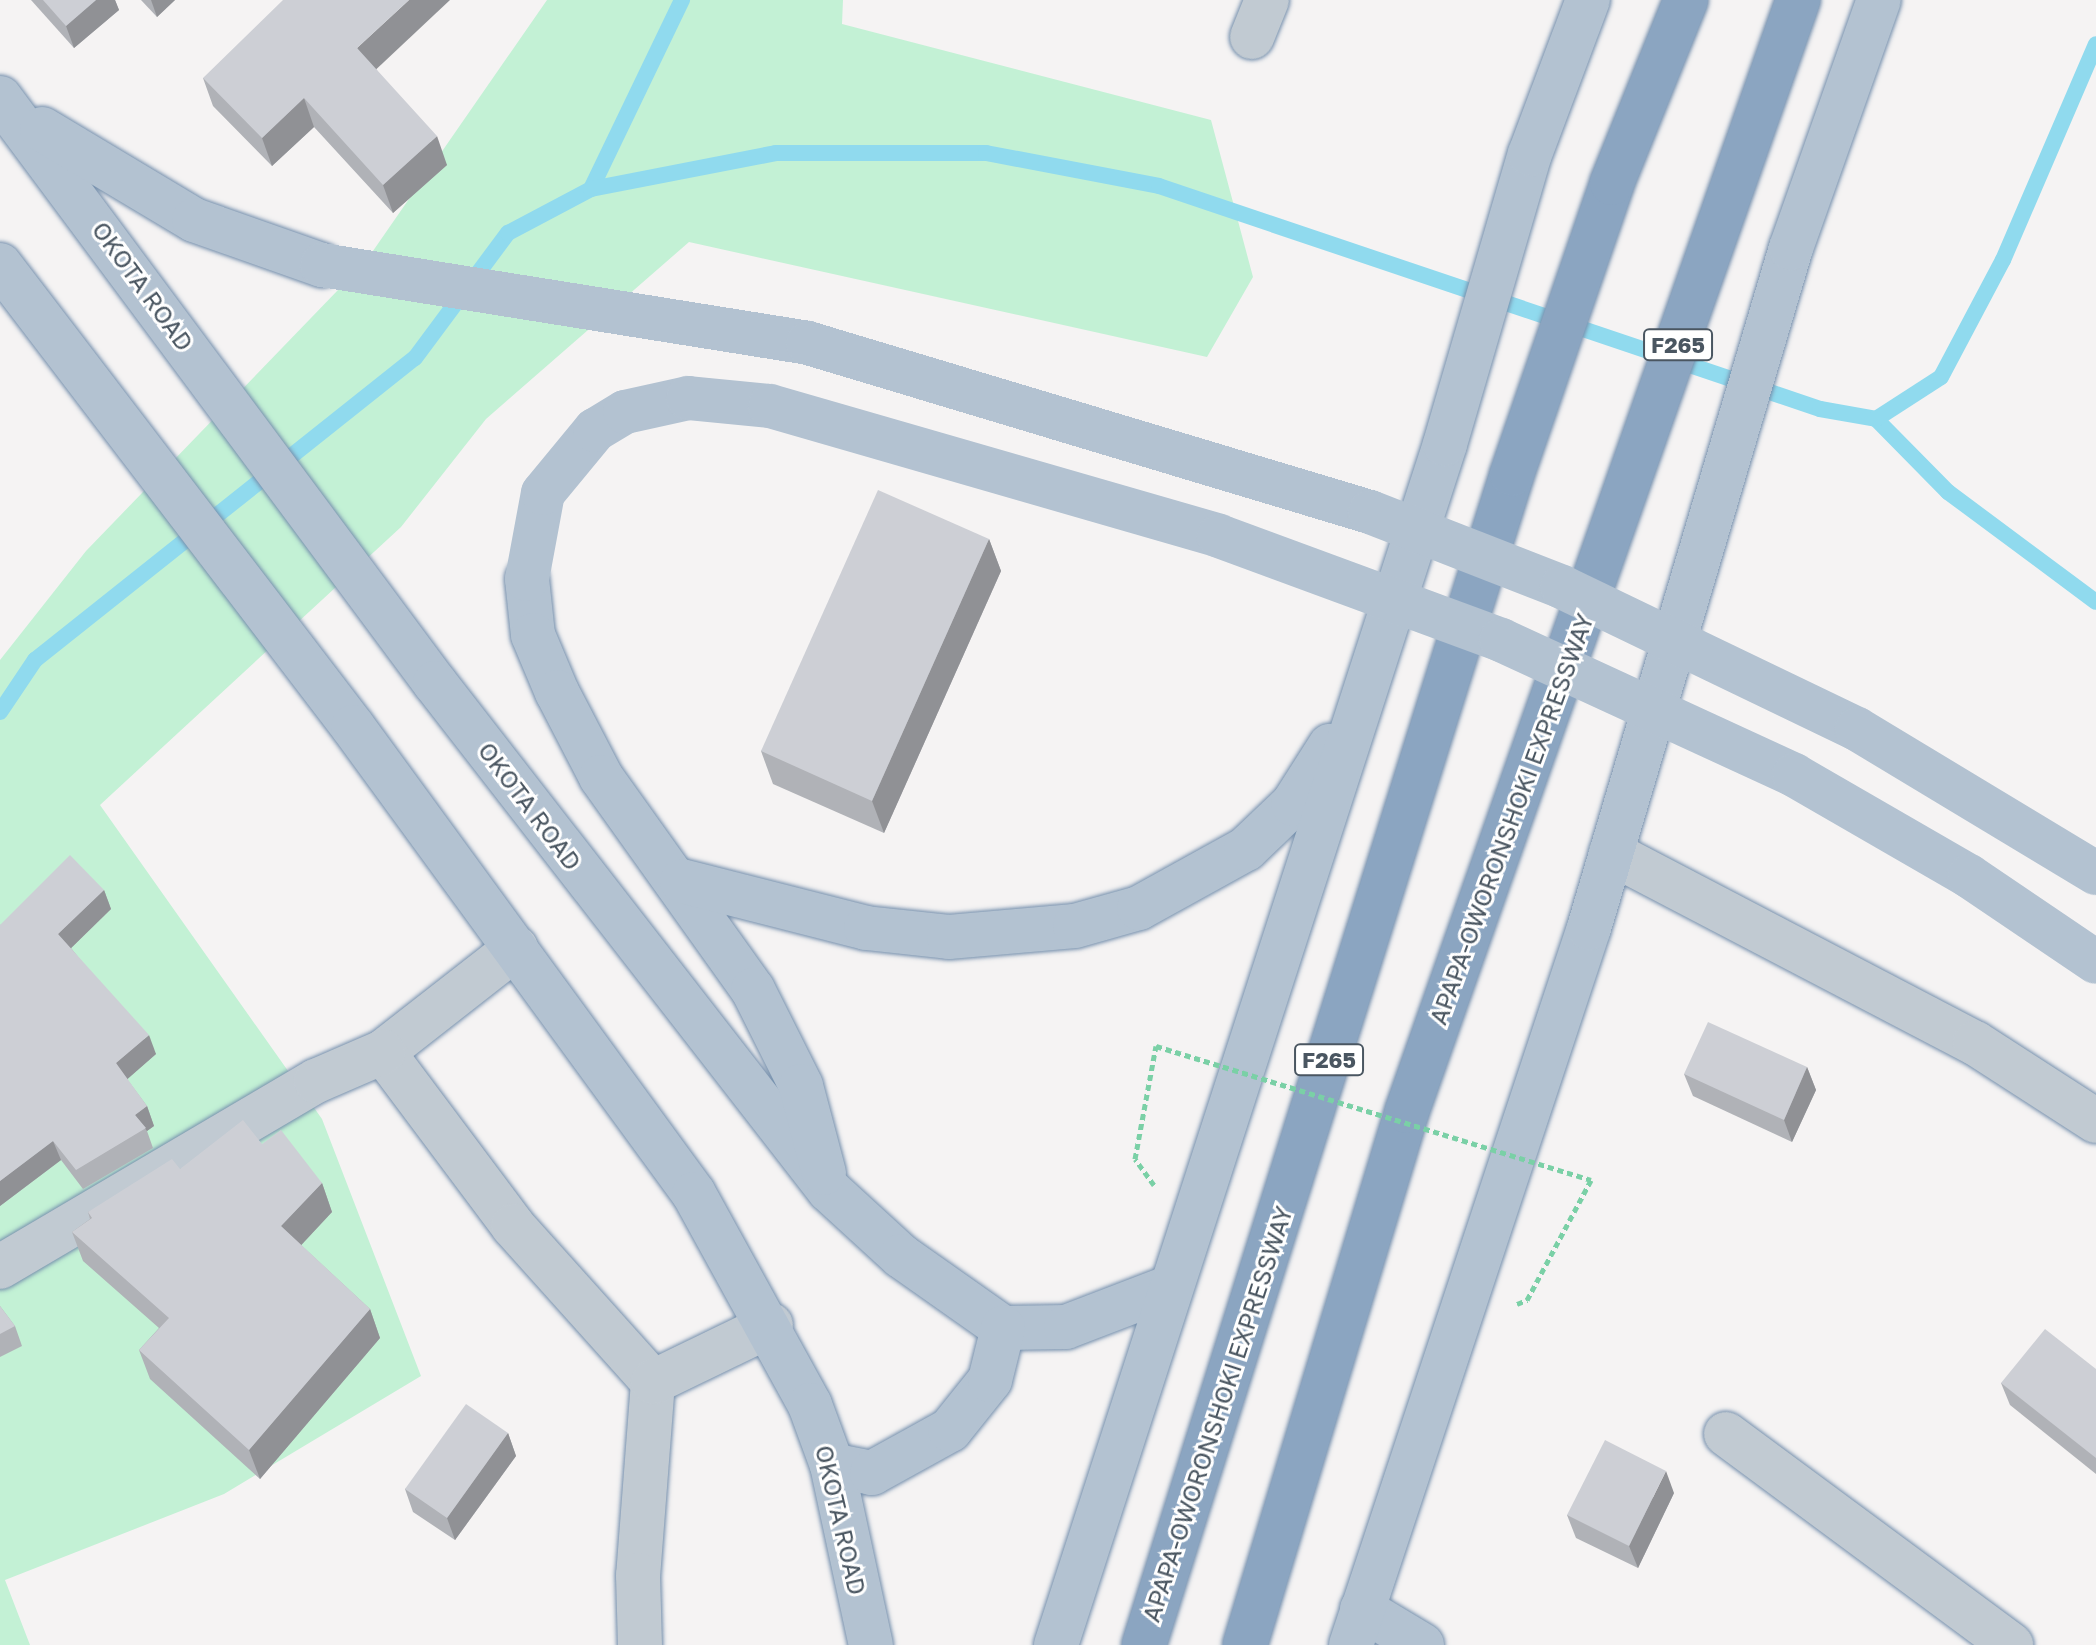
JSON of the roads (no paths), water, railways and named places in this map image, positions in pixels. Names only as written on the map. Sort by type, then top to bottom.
[{"type":"highway","name":"APAPA-OWORONSHOKI EXPRESSWAY","points":[[1144,1645],[1512,474],[1612,183],[1686,0]]},
{"type":"highway","name":"APAPA-OWORONSHOKI EXPRESSWAY","points":[[1245,1645],[1407,1111],[1625,499],[1798,0]]},
{"type":"main road","points":[[1056,1645],[1445,444],[1530,154],[1588,0]]},
{"type":"main road","points":[[1422,1645],[1356,1627],[1611,853],[1711,533],[1791,248],[1879,0]]},
{"type":"main road","points":[[8,105],[194,220],[322,265],[808,343],[1370,512],[1562,587],[1857,729],[2096,873]]},
{"type":"main road","name":"OKOTA ROAD","points":[[8,105],[435,683],[829,1190],[901,1256],[1003,1328]]},
{"type":"main road","name":"OKOTA ROAD","points":[[0,265],[109,412],[353,727],[694,1194],[771,1325],[832,1465],[871,1645]]},
{"type":"main road","points":[[829,1190],[801,1086],[753,990],[682,881],[586,748],[533,635],[527,579],[543,493],[595,430],[625,412],[688,398],[770,406],[1219,536],[1515,646],[1794,775],[1969,876],[2096,962]]},
{"type":"main road","points":[[682,881],[866,928],[949,937],[1075,926],[1139,908],[1246,849],[1293,804],[1335,737],[1384,628]]},
{"type":"main road","points":[[832,1465],[872,1473],[950,1430],[990,1380],[1003,1328],[1066,1327],[1170,1287]]},
{"type":"lane","points":[[1611,853],[1975,1043],[2096,1121]]},
{"type":"lane","points":[[0,1267],[316,1081],[383,1052],[516,948]]},
{"type":"lane","points":[[383,1052],[513,1226],[653,1382],[638,1575],[640,1645]]},
{"type":"lane","points":[[653,1382],[771,1325]]},
{"type":"lane","points":[[1726,1434],[2011,1645]]},
{"type":"waterway","points":[[591,189],[682,0]]},
{"type":"waterway","points":[[0,712],[35,660],[415,358],[508,233],[591,189],[776,153],[986,153],[1159,186],[1820,409],[1876,419],[1941,377],[2003,260],[2096,44]]},
{"type":"waterway","points":[[1876,419],[1948,492],[2096,602]]}]
